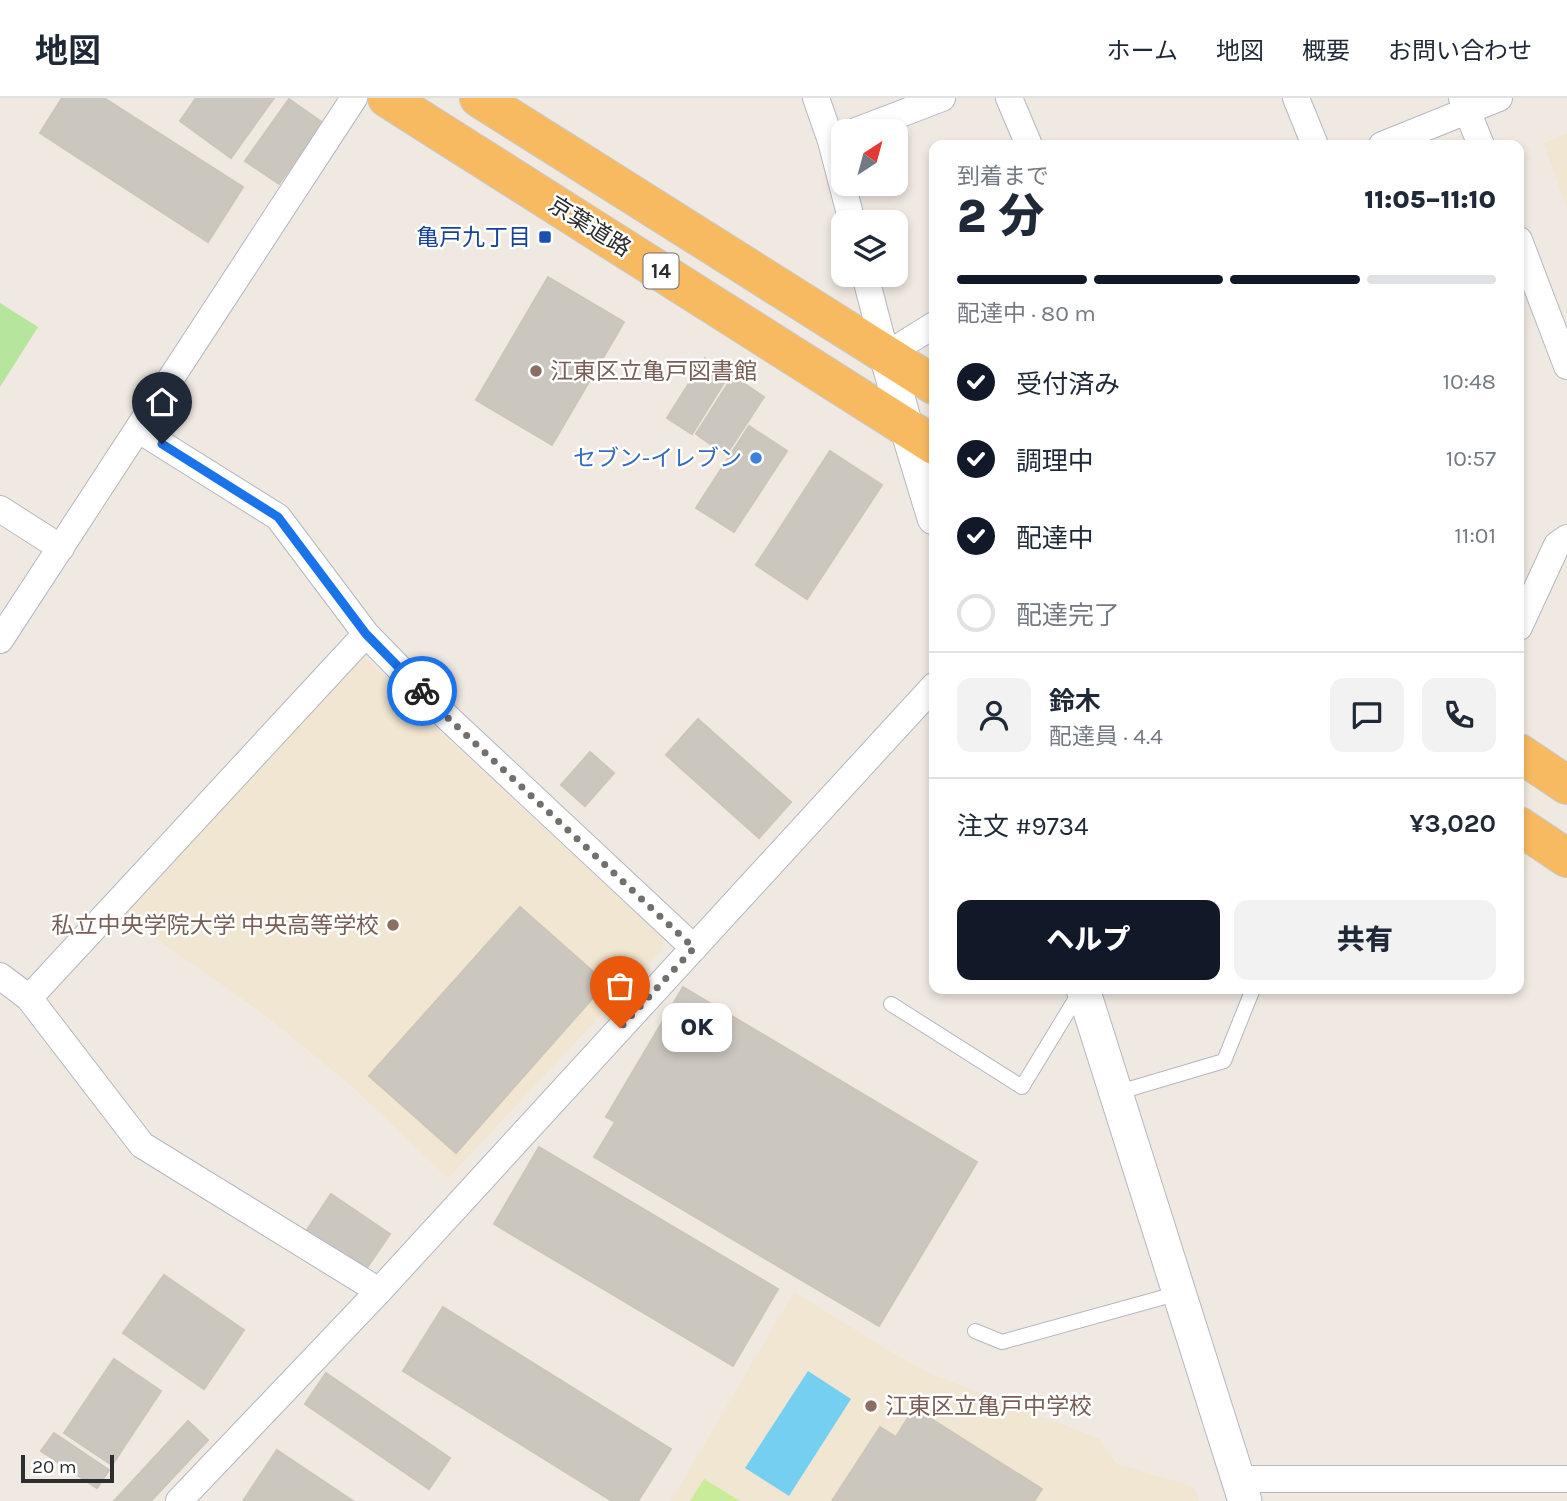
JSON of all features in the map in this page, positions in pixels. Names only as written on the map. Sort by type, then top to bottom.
[{"type":"highway","name":"京葉道路","points":[[387,98],[920,436]]},
{"type":"highway","name":"14","points":[[479,98],[929,382]]},
{"type":"highway","points":[[1524,756],[1567,785]]},
{"type":"highway","points":[[1524,829],[1567,858]]},
{"type":"street","points":[[0,640],[354,98]]},
{"type":"street","points":[[816,98],[831,127]]},
{"type":"street","points":[[887,119],[942,98]]},
{"type":"street","points":[[1009,98],[1027,140]]},
{"type":"street","points":[[1296,98],[1313,140]]},
{"type":"street","points":[[1392,140],[1464,104],[1499,98]]},
{"type":"street","points":[[1464,104],[1479,140]]},
{"type":"street","points":[[1526,279],[1567,366]]},
{"type":"street","points":[[868,287],[886,355],[920,436],[929,489]]},
{"type":"street","points":[[886,355],[929,328]]},
{"type":"street","points":[[138,430],[278,517],[366,634],[448,718],[694,948]]},
{"type":"street","points":[[0,509],[61,548]]},
{"type":"street","points":[[1524,616],[1557,545],[1567,538]]},
{"type":"street","points":[[29,998],[366,634]]},
{"type":"street","points":[[179,1501],[379,1291],[929,691]]},
{"type":"street","points":[[0,976],[29,998],[142,1145],[379,1291]]},
{"type":"street","points":[[1084,994],[1241,1490],[1567,1479]]},
{"type":"lane","points":[[891,1004],[1022,1087],[1079,994]]},
{"type":"lane","points":[[1116,1093],[1224,1061],[1251,994]]},
{"type":"lane","points":[[975,1331],[1002,1342],[1179,1293]]},
{"type":"shaded area","points":[[1567,134],[1567,209],[1544,143]]},
{"type":"shaded area","name":"私立中央学院大学 中央高等学校","points":[[360,652],[433,726],[663,938],[662,950],[448,1178],[352,1086],[261,1012],[119,913]]},
{"type":"shaded area","name":"江東区立亀戸中学校","points":[[794,1292],[933,1375],[1098,1438],[1117,1464],[1194,1487],[1199,1501],[671,1501]]},
{"type":"green space","points":[[0,303],[38,327],[0,387]]},
{"type":"green space","points":[[704,1479],[740,1501],[690,1501]]},
{"type":"water","points":[[808,1371],[851,1399],[789,1496],[745,1468]]},
{"type":"building","points":[[62,98],[104,98],[243,187],[208,242],[40,133]]},
{"type":"building","points":[[196,98],[274,98],[231,158],[180,121]]},
{"type":"building","points":[[289,99],[323,123],[279,184],[245,161]]},
{"type":"building","points":[[548,277],[624,322],[552,445],[476,400]]},
{"type":"building","points":[[705,358],[730,373],[692,434],[667,418]]},
{"type":"building","points":[[733,376],[764,397],[726,455],[696,434]]},
{"type":"building","points":[[749,426],[787,451],[734,532],[696,508]]},
{"type":"building","points":[[830,451],[882,485],[807,599],[756,565]]},
{"type":"building","points":[[698,719],[791,802],[759,838],[666,755]]},
{"type":"building","points":[[590,752],[614,773],[585,806],[561,785]]},
{"type":"building","points":[[520,907],[606,983],[456,1153],[369,1076]]},
{"type":"building","points":[[683,987],[977,1162],[879,1326],[594,1157],[615,1122],[606,1117]]},
{"type":"building","points":[[539,1147],[778,1289],[733,1366],[494,1224]]},
{"type":"building","points":[[331,1194],[390,1234],[362,1275],[303,1236]]},
{"type":"building","points":[[164,1275],[244,1330],[204,1389],[123,1333]]},
{"type":"building","points":[[443,1307],[671,1449],[638,1501],[612,1501],[403,1371]]},
{"type":"building","points":[[114,1359],[161,1391],[112,1465],[64,1433]]},
{"type":"building","points":[[326,1373],[450,1458],[429,1489],[305,1404]]},
{"type":"building","points":[[914,1408],[1042,1489],[1034,1501],[832,1501],[880,1427],[896,1437]]},
{"type":"building","points":[[188,1421],[208,1440],[151,1501],[114,1501]]},
{"type":"building","points":[[54,1433],[109,1470],[97,1488],[41,1451]]},
{"type":"building","points":[[277,1450],[353,1501],[243,1501]]},
{"type":"way so far","points":[[422,691],[694,948],[620,1028]]},
{"type":"place","name":"亀戸九丁目","points":[[545,237]]},
{"type":"place","name":"江東区立亀戸図書館","points":[[536,371]]},
{"type":"place","name":"セブン-イレブン","points":[[756,458]]},
{"type":"place","name":"私立中央学院大学 中央高等学校","points":[[393,925]]},
{"type":"place","name":"OK","points":[[620,1028]]},
{"type":"place","name":"江東区立亀戸中学校","points":[[871,1406]]},
{"type":"route","points":[[162,444],[278,517],[366,634],[422,691]]}]
